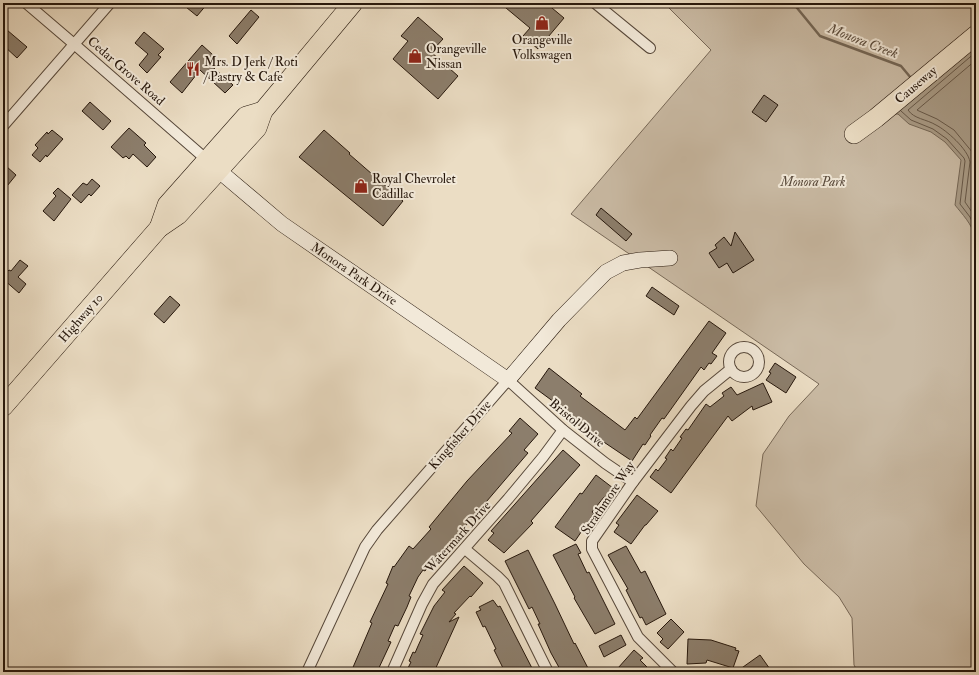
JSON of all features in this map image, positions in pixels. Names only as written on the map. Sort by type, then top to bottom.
[{"type":"highway","name":"Highway 10","points":[[3,407],[159,228],[178,215],[246,116],[262,111],[353,3]]},
{"type":"highway","name":"Causeway","points":[[854,134],[876,118],[976,35]]},
{"type":"street","name":"Cedar Grove Road","points":[[26,3],[212,165]]},
{"type":"street","points":[[3,126],[110,3]]},
{"type":"street","points":[[595,3],[650,48]]},
{"type":"street","name":"Monora Park Drive","points":[[212,165],[282,224],[508,380]]},
{"type":"street","name":"Kingfisher Drive","points":[[307,672],[358,560],[377,530],[559,320],[606,272],[623,263],[670,258]]},
{"type":"street","name":"Strathmore Way","points":[[673,672],[638,637],[591,545],[593,537],[690,406],[704,391],[731,369]]},
{"type":"street","name":"Bristol Drive","points":[[508,380],[563,430],[605,463],[633,482]]},
{"type":"street","name":"Watermark Drive","points":[[392,672],[422,604],[433,584],[465,549],[538,463],[563,430]]},
{"type":"street","points":[[465,549],[504,583],[548,672]]},
{"type":"green space","name":"Monora Park","points":[[664,3],[976,3],[976,672],[858,672],[854,665],[852,618],[839,597],[804,564],[756,506],[763,454],[789,416],[819,384],[571,214],[711,50]]},
{"type":"water","points":[[976,41],[976,253],[973,231],[955,205],[961,160],[945,142],[931,132],[909,124],[898,114],[888,114]]},
{"type":"building","points":[[181,3],[208,3],[197,16]]},
{"type":"building","name":"Orangeville Volkswagen","points":[[500,3],[546,3],[564,18],[538,49],[523,36],[530,28]]},
{"type":"building","points":[[251,10],[259,17],[237,44],[229,36]]},
{"type":"building","name":"Orangeville Nissan","points":[[418,17],[443,39],[431,52],[458,76],[438,99],[393,59],[408,41],[401,36]]},
{"type":"building","points":[[7,30],[27,47],[17,58],[3,45],[3,35]]},
{"type":"building","points":[[144,32],[164,49],[158,55],[161,57],[147,73],[139,65],[148,54],[135,43]]},
{"type":"building","points":[[202,45],[213,55],[207,62],[233,85],[225,93],[200,70],[182,93],[170,82]]},
{"type":"building","points":[[764,95],[778,105],[766,122],[752,112]]},
{"type":"building","points":[[90,102],[111,121],[103,130],[82,111]]},
{"type":"building","points":[[129,128],[146,143],[144,145],[156,157],[147,167],[133,154],[129,159],[126,156],[123,158],[111,147]]},
{"type":"building","points":[[52,130],[63,139],[47,157],[46,155],[40,162],[32,155],[38,148],[35,145],[47,132],[48,134]]},
{"type":"building","name":"Royal Chevrolet Cadillac","points":[[324,130],[403,201],[383,226],[299,157]]},
{"type":"building","points":[[6,166],[16,175],[3,191],[3,171]]},
{"type":"building","points":[[92,179],[100,186],[91,196],[89,194],[81,203],[72,195],[83,183],[87,185]]},
{"type":"building","points":[[58,188],[71,199],[54,221],[43,211],[56,196],[53,193]]},
{"type":"building","points":[[601,208],[632,234],[626,241],[596,215]]},
{"type":"building","points":[[735,232],[754,260],[733,273],[727,263],[719,268],[709,253],[717,248],[715,245],[724,237],[731,246]]},
{"type":"building","points":[[20,260],[28,266],[18,277],[26,284],[19,293],[3,279],[3,269],[7,272],[9,270],[11,271]]},
{"type":"building","points":[[652,287],[679,306],[674,315],[646,296]]},
{"type":"building","points":[[170,296],[180,305],[164,323],[154,314]]},
{"type":"building","points":[[709,321],[726,333],[712,353],[717,356],[704,370],[701,367],[664,419],[662,418],[645,445],[643,444],[632,461],[574,422],[576,419],[535,388],[549,368],[582,394],[580,396],[625,430],[635,417],[637,419]]},
{"type":"building","points":[[775,363],[796,377],[786,393],[766,380]]},
{"type":"building","points":[[763,383],[772,402],[753,410],[752,406],[732,421],[728,416],[671,493],[650,477],[656,469],[658,471],[667,459],[665,458],[671,449],[673,451],[682,438],[680,437],[686,429],[688,430],[706,404],[710,407],[724,396],[722,393],[731,387],[737,395]]},
{"type":"building","points":[[520,418],[538,434],[524,450],[528,453],[439,557],[437,555],[425,571],[423,570],[418,577],[409,596],[411,597],[407,607],[398,626],[395,625],[388,641],[391,642],[377,672],[351,672],[372,623],[370,622],[388,584],[386,583],[393,566],[394,567],[409,546],[413,549],[431,529],[429,527],[467,481],[512,433],[509,431]]},
{"type":"building","points":[[563,450],[580,465],[531,521],[533,523],[504,553],[488,540],[494,533],[491,531]]},
{"type":"building","points":[[596,475],[613,488],[606,498],[604,497],[592,512],[594,513],[575,541],[555,527],[580,493],[582,494]]},
{"type":"building","points":[[637,495],[658,511],[631,544],[614,532],[619,525],[616,523]]},
{"type":"building","points":[[576,544],[581,553],[578,554],[587,573],[589,572],[615,624],[595,634],[574,598],[575,597],[553,555]]},
{"type":"building","points":[[626,546],[641,573],[645,571],[666,614],[646,625],[642,617],[640,618],[626,590],[628,589],[608,555]]},
{"type":"building","points":[[528,550],[574,644],[575,643],[590,672],[568,672],[566,669],[561,671],[551,653],[532,607],[529,609],[505,561]]},
{"type":"building","points":[[464,566],[483,583],[454,613],[456,614],[449,622],[459,617],[434,672],[406,672],[411,662],[409,661],[413,652],[415,653],[423,635],[420,634],[434,606],[445,592],[442,590]]},
{"type":"building","points":[[493,600],[498,607],[500,606],[534,672],[505,672],[494,650],[496,649],[485,626],[483,627],[476,612],[481,610],[479,607]]},
{"type":"building","points":[[671,619],[684,632],[668,649],[660,642],[663,639],[657,633]]},
{"type":"building","points":[[621,635],[626,645],[604,657],[599,646]]},
{"type":"building","points":[[688,639],[711,640],[736,648],[735,650],[739,651],[733,668],[707,660],[706,663],[687,664]]},
{"type":"building","points":[[634,650],[643,658],[640,660],[652,672],[622,672],[618,668]]},
{"type":"building","points":[[760,655],[772,672],[736,672]]},
{"type":"waterway","name":"Monora Creek","points":[[793,3],[820,36],[901,66],[911,78]]},
{"type":"place","name":"Orangeville Volkswagen","points":[[542,23]]},
{"type":"place","name":"Orangeville Nissan","points":[[415,56]]},
{"type":"place","name":"Mrs. D Jerk / Roti / Pastry & Cafe","points":[[193,69]]},
{"type":"place","name":"Royal Chevrolet Cadillac","points":[[361,186]]}]
